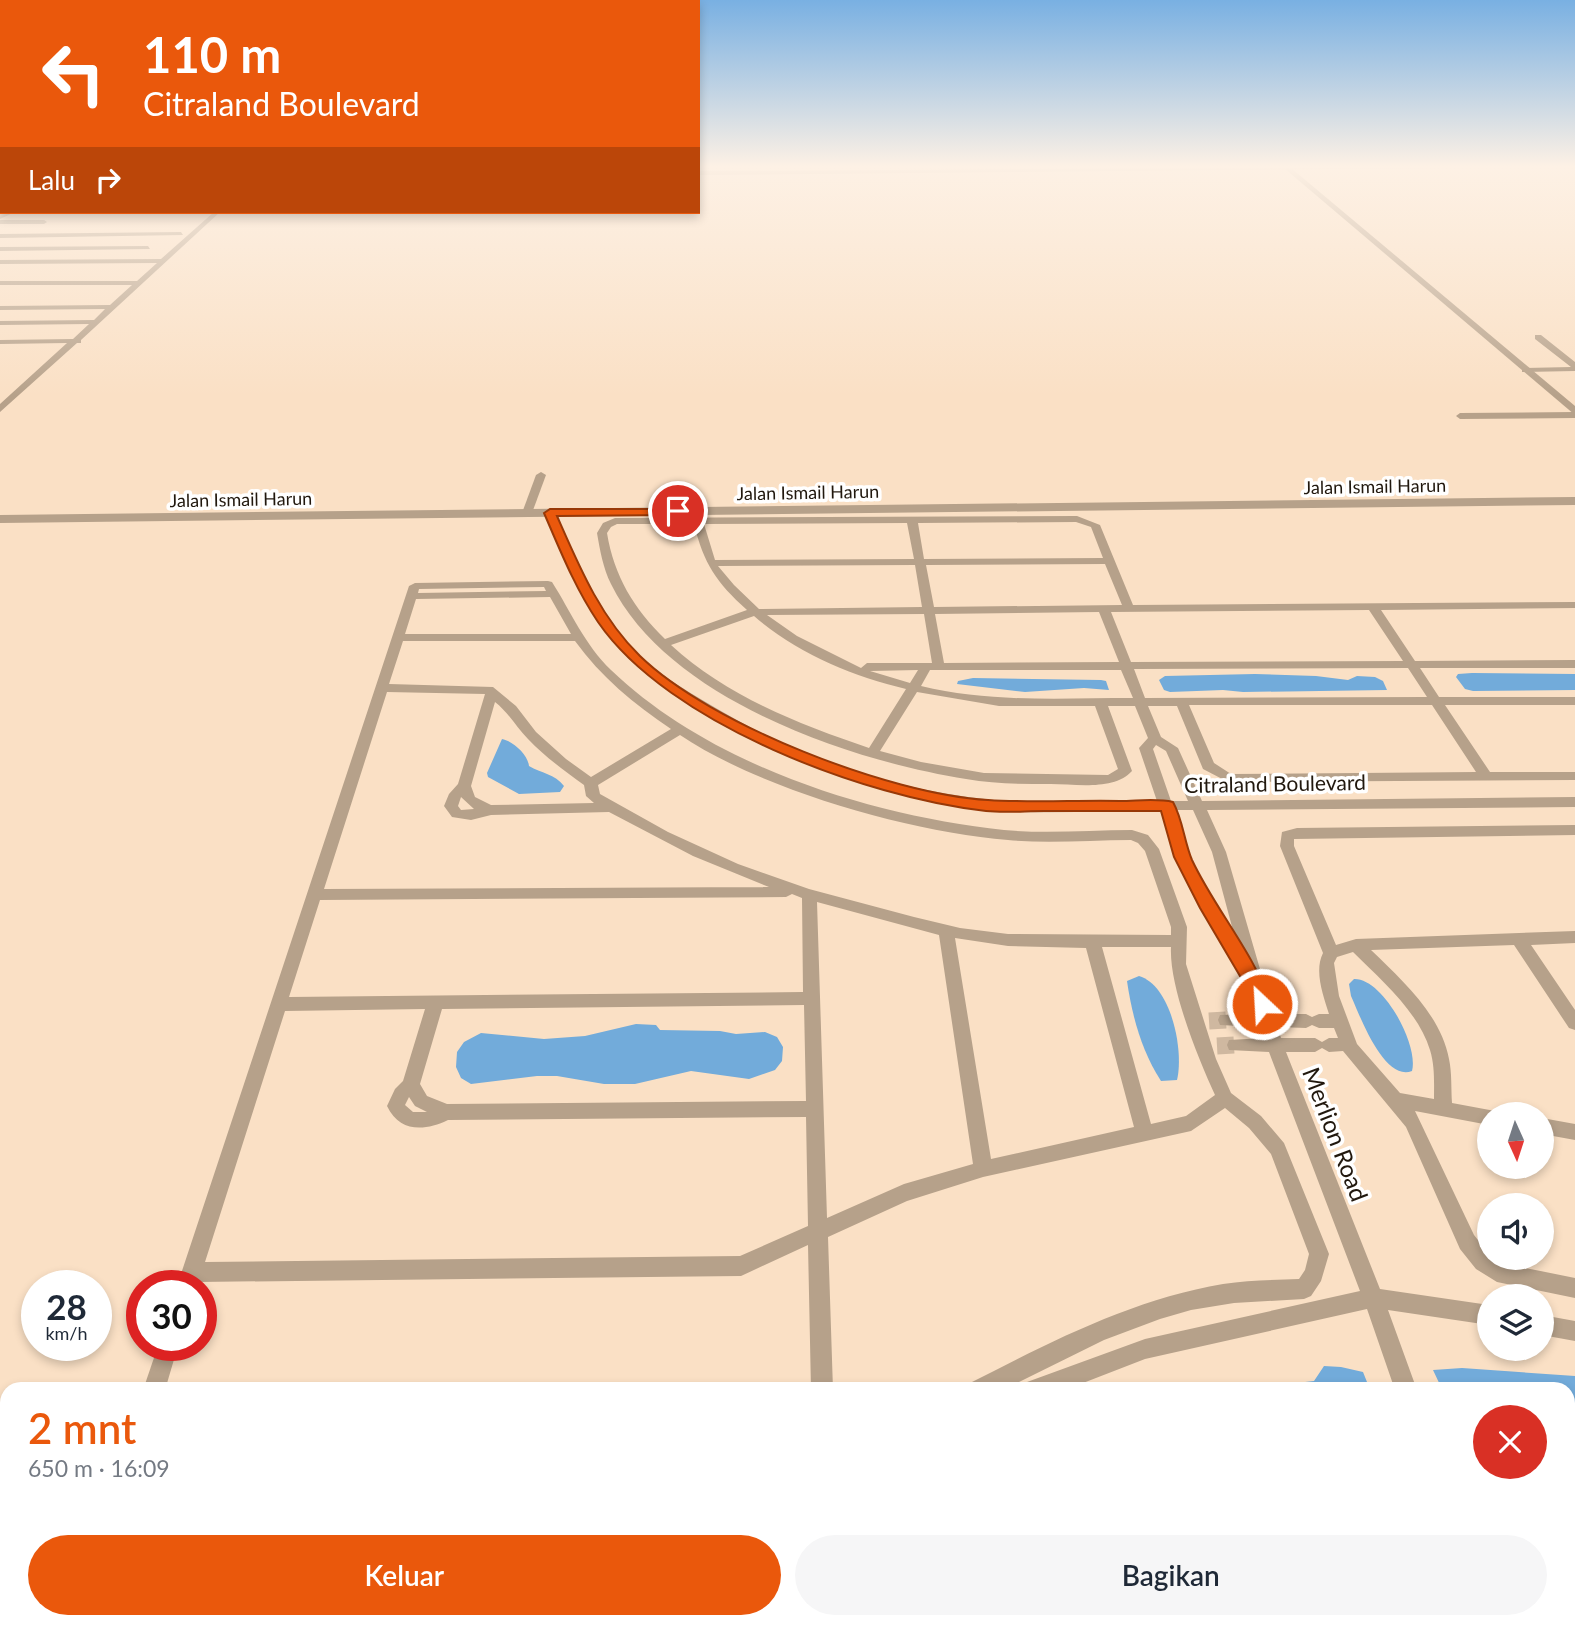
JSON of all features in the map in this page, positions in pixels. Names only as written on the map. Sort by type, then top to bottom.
[{"type":"street","points":[[0,410],[181,244]]},
{"type":"street","points":[[1377,244],[1575,413]]},
{"type":"street","points":[[0,249],[148,248]]},
{"type":"street","points":[[0,262],[162,261]]},
{"type":"street","points":[[0,283],[139,283]]},
{"type":"street","points":[[0,308],[113,307]]},
{"type":"street","points":[[0,323],[97,322]]},
{"type":"street","points":[[1538,337],[1575,368]]},
{"type":"street","points":[[0,341],[78,341]]},
{"type":"street","points":[[1525,370],[1575,368]]},
{"type":"street","points":[[1460,416],[1575,413]]},
{"type":"street","points":[[527,513],[541,475]]},
{"type":"street","name":"Jalan Ismail Harun","points":[[0,519],[1575,502]]},
{"type":"street","name":"Citraland Boulevard","points":[[550,513],[583,588],[604,622],[636,659],[671,687],[733,726],[854,775],[924,794],[986,805],[1575,802]]},
{"type":"street","points":[[873,752],[914,688],[933,667],[928,611],[912,520]]},
{"type":"street","points":[[1100,702],[1125,771],[1110,779],[976,776],[904,762],[873,752],[785,721],[732,694],[674,656],[644,625],[618,588],[605,554],[602,533],[607,524],[615,521],[1089,520],[1095,524],[1129,610]]},
{"type":"street","points":[[698,521],[711,564],[728,587],[753,612],[811,649],[851,667],[914,688],[999,702],[1575,701]]},
{"type":"street","points":[[711,564],[1110,561]]},
{"type":"street","points":[[192,1270],[415,586],[548,584],[577,637],[607,673],[680,729],[737,760],[793,783],[880,811],[965,830],[1007,835],[1132,835],[1143,839],[1152,849],[1179,927],[1178,964],[1210,1021],[1218,1046],[1225,1098],[1255,1122],[1278,1149],[1318,1254],[1314,1274],[1304,1289],[1225,1293],[1170,1306],[1079,1338],[995,1382]]},
{"type":"street","points":[[662,644],[753,612],[1575,605]]},
{"type":"street","points":[[1373,607],[1486,777]]},
{"type":"street","points":[[1104,610],[1155,739]]},
{"type":"street","points":[[398,638],[577,637]]},
{"type":"street","points":[[851,667],[1575,664]]},
{"type":"street","points":[[382,688],[477,687],[492,692],[512,709],[531,734],[561,762],[591,783],[593,796],[649,830],[728,868],[802,894],[946,932],[1008,940],[1179,941]]},
{"type":"street","points":[[492,692],[464,786],[454,797],[451,806],[457,814],[471,815],[491,810],[610,807]]},
{"type":"street","points":[[1181,701],[1208,766],[1228,778],[1575,776]]},
{"type":"street","points":[[591,783],[680,729]]},
{"type":"street","name":"Merlion Road","points":[[1256,987],[1182,857],[1168,806],[1146,748],[1155,739],[1171,748],[1219,852],[1275,1045],[1403,1382]]},
{"type":"street","points":[[1332,953],[1287,846],[1287,836],[1308,832],[1575,830]]},
{"type":"street","points":[[314,895],[802,894]]},
{"type":"street","points":[[802,894],[811,998],[822,1382]]},
{"type":"street","points":[[946,932],[983,1169]]},
{"type":"street","points":[[1575,937],[1356,946],[1332,953],[1326,962],[1331,996],[1349,1044],[1413,1122],[1467,1242],[1483,1262],[1497,1272],[1575,1288]]},
{"type":"street","points":[[1518,938],[1575,1023]]},
{"type":"street","points":[[1092,940],[1144,1133]]},
{"type":"street","points":[[1356,946],[1383,973],[1432,1035],[1442,1069],[1443,1109]]},
{"type":"street","points":[[279,1004],[811,998]]},
{"type":"street","points":[[435,1003],[411,1085],[401,1094],[396,1106],[404,1118],[416,1122],[432,1120],[446,1112],[814,1109]]},
{"type":"street","points":[[1210,1021],[1339,1021]]},
{"type":"street","points":[[1218,1046],[1349,1044]]},
{"type":"street","points":[[217,1278],[741,1266],[904,1193],[983,1169],[1191,1123],[1225,1098]]},
{"type":"street","points":[[1394,1100],[1477,1115]]},
{"type":"street","points":[[1554,1128],[1575,1132]]},
{"type":"street","points":[[1056,1382],[1145,1349],[1373,1298],[1477,1313]]},
{"type":"street","points":[[1554,1327],[1575,1331]]},
{"type":"street","points":[[157,1382],[163,1361]]},
{"type":"water","points":[[1255,674],[1348,680],[1357,676],[1375,677],[1383,681],[1387,690],[1170,692],[1164,690],[1159,680],[1165,676]]},
{"type":"water","points":[[1458,674],[1575,674],[1575,690],[1473,691],[1465,689],[1456,677]]},
{"type":"water","points":[[973,678],[1101,680],[1106,681],[1109,690],[1084,688],[1025,692],[957,684],[958,681]]},
{"type":"water","points":[[502,739],[519,749],[529,766],[560,782],[564,786],[560,792],[519,794],[488,777],[487,773]]},
{"type":"water","points":[[1139,976],[1150,982],[1160,993],[1173,1021],[1179,1053],[1177,1080],[1161,1081],[1143,1046],[1127,981]]},
{"type":"water","points":[[1354,979],[1376,989],[1396,1015],[1410,1046],[1412,1071],[1402,1072],[1392,1067],[1374,1045],[1351,996],[1349,984]]},
{"type":"water","points":[[636,1024],[656,1025],[660,1030],[720,1031],[736,1034],[765,1032],[777,1037],[783,1047],[782,1061],[775,1070],[749,1079],[691,1071],[635,1084],[604,1084],[557,1076],[537,1076],[471,1084],[461,1078],[456,1067],[457,1052],[464,1042],[481,1033],[544,1039],[585,1036]]},
{"type":"water","points":[[1324,1366],[1363,1372],[1367,1382],[1305,1382],[1314,1381]]},
{"type":"water","points":[[1462,1368],[1575,1376],[1575,1382],[1439,1382],[1433,1370]]},
{"type":"tunnel","points":[[1209,1021],[1226,1020]]},
{"type":"tunnel","points":[[1217,1046],[1235,1045]]},
{"type":"route","points":[[678,511],[550,513],[583,588],[604,622],[636,659],[671,687],[733,726],[854,775],[924,794],[986,805],[1168,806],[1182,857],[1256,987],[1262,1004]]}]
